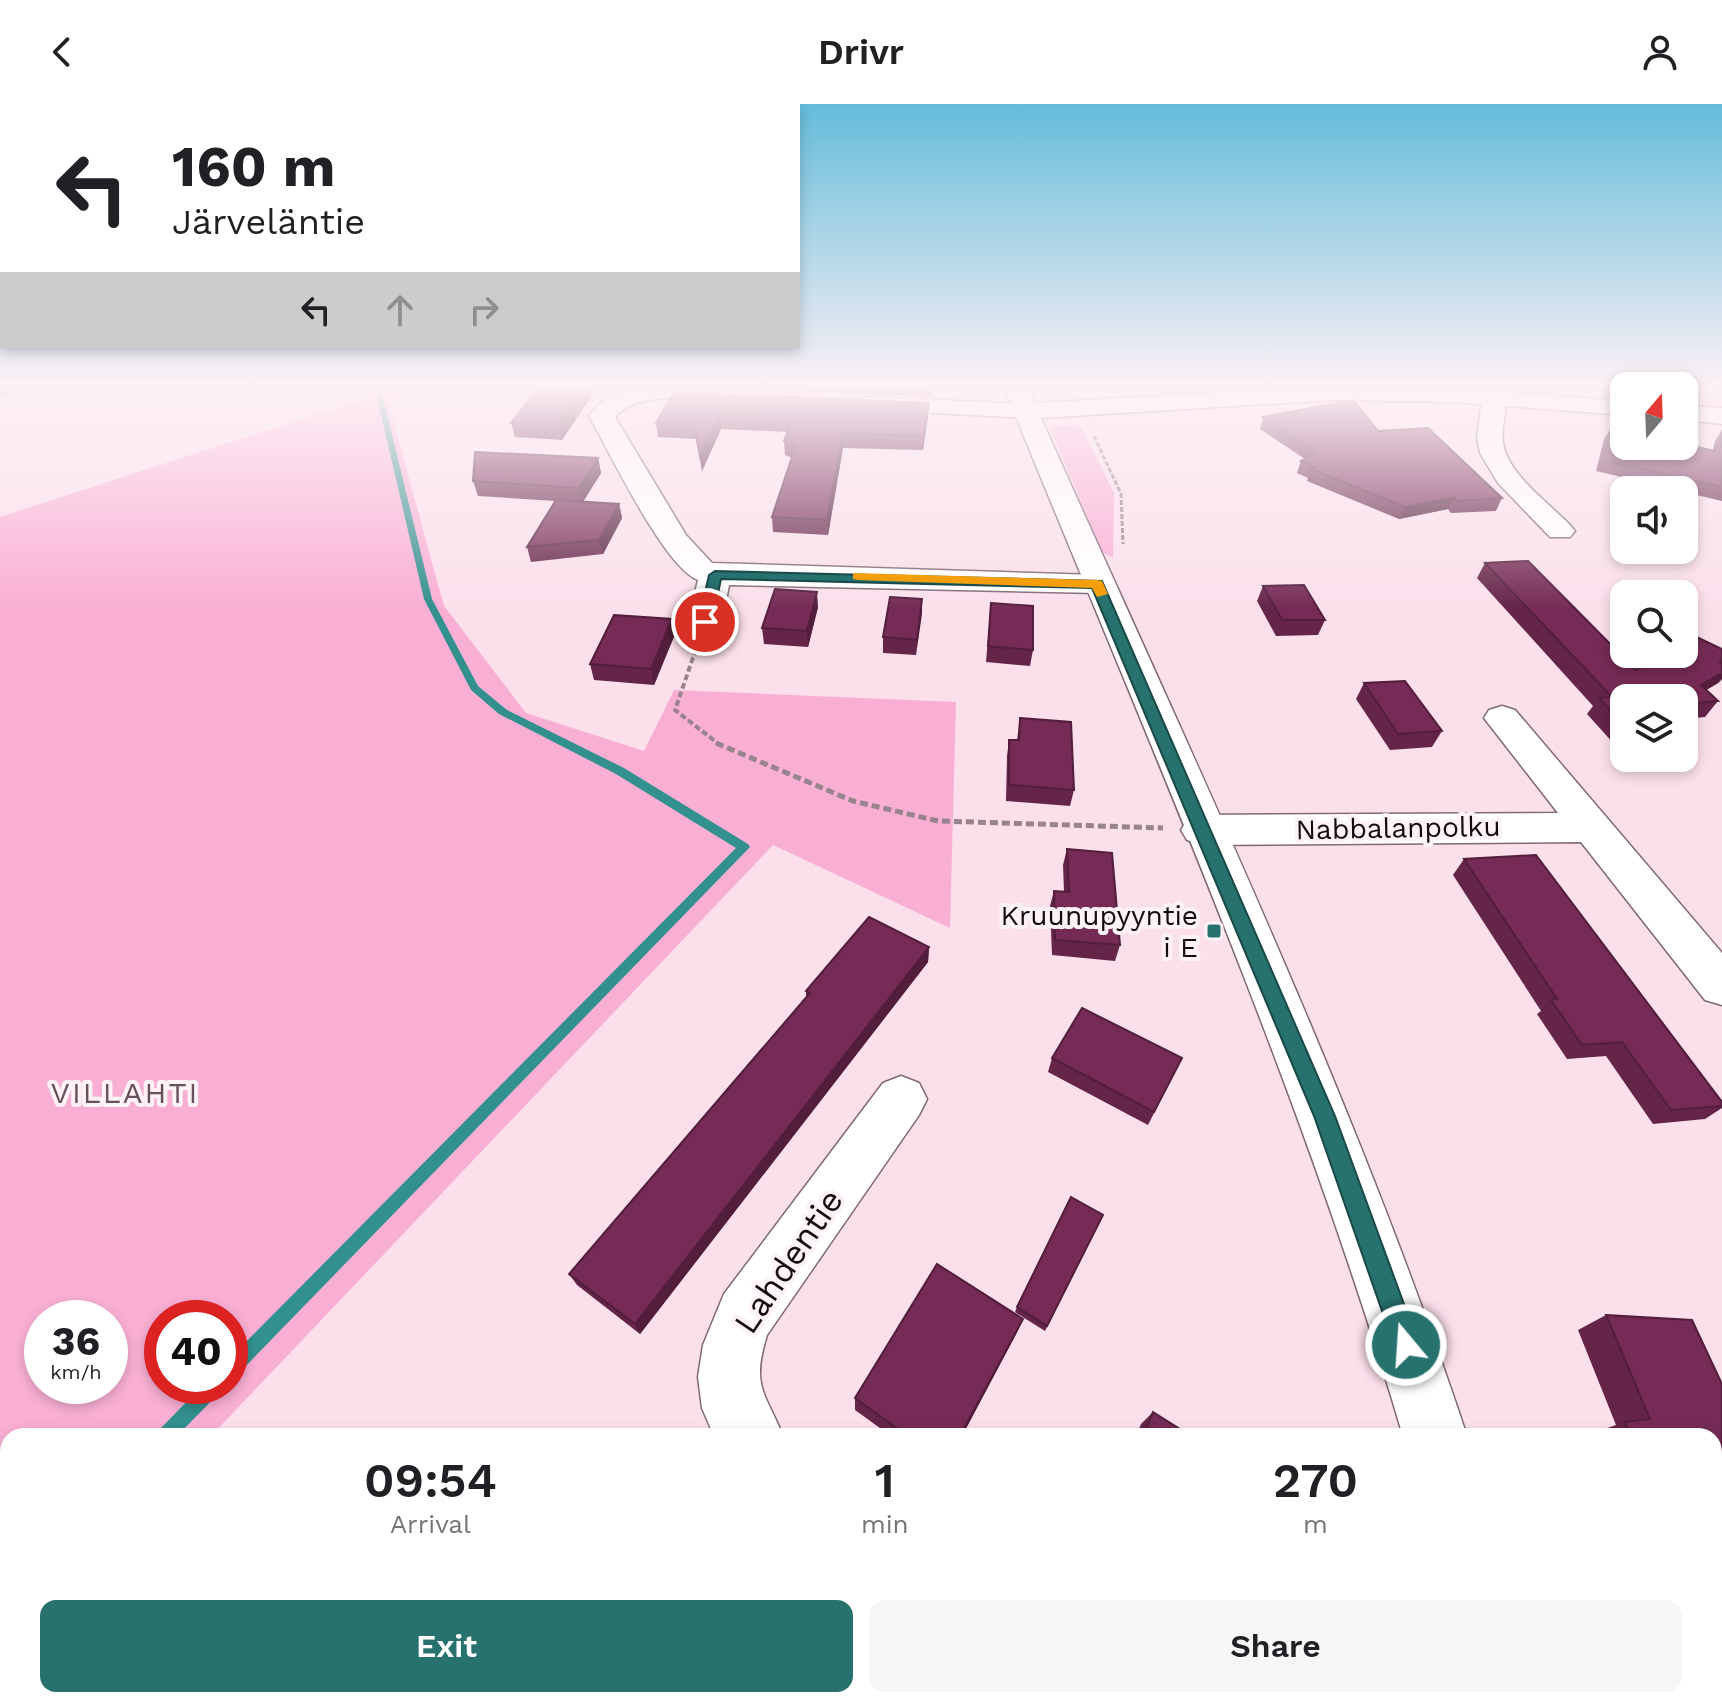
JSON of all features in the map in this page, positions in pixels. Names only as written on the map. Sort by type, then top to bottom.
[{"type":"street","points":[[627,460],[674,540],[701,570],[715,575],[1110,570]]},
{"type":"street","points":[[1053,460],[1110,570],[1202,830],[1325,1116],[1397,1315],[1432,1428]]},
{"type":"street","points":[[1495,460],[1560,531]]},
{"type":"street","points":[[705,622],[715,575]]},
{"type":"street","points":[[1502,718],[1722,986]]},
{"type":"street","name":"Nabbalanpolku","points":[[1202,830],[1442,826],[1595,828]]},
{"type":"street","name":"Lahdentie","points":[[747,1428],[730,1395],[727,1374],[733,1337],[745,1315],[901,1099]]},
{"type":"path","points":[[1107,460],[1121,494],[1110,570]]},
{"type":"path","points":[[705,622],[675,710],[718,744],[853,801],[938,821],[1202,830]]},
{"type":"shaded area","points":[[176,460],[404,460],[444,606],[526,713],[644,751],[674,690],[956,702],[950,928],[773,845],[248,1397],[248,1300],[144,1300],[144,1404],[241,1404],[219,1428],[0,1428],[0,517]]},
{"type":"shaded area","points":[[1063,460],[1097,460],[1114,493],[1113,558],[1102,552]]},
{"type":"building","points":[[474,460],[597,460],[579,488],[473,481]]},
{"type":"building","points":[[791,460],[838,460],[827,520],[772,517]]},
{"type":"building","points":[[1462,460],[1502,498],[1457,501],[1454,497],[1405,507],[1311,469],[1315,467],[1301,461]]},
{"type":"building","points":[[1603,460],[1722,460],[1722,487],[1698,482],[1698,476],[1674,476]]},
{"type":"building","points":[[556,500],[619,504],[599,540],[527,547]]},
{"type":"building","points":[[1528,561],[1610,644],[1610,668],[1698,668],[1698,637],[1722,649],[1722,673],[1701,685],[1718,701],[1698,703],[1698,684],[1610,684],[1610,695],[1485,563]]},
{"type":"building","points":[[1304,585],[1325,620],[1282,620],[1263,586]]},
{"type":"building","points":[[775,589],[817,592],[807,631],[762,628]]},
{"type":"building","points":[[890,597],[922,599],[917,640],[883,637]]},
{"type":"building","points":[[991,603],[1033,606],[1033,650],[988,646]]},
{"type":"building","points":[[614,615],[672,619],[651,669],[590,664]]},
{"type":"building","points":[[1405,681],[1442,731],[1398,734],[1364,683]]},
{"type":"building","points":[[1610,697],[1610,710],[1599,698]]},
{"type":"building","points":[[1020,718],[1071,722],[1074,790],[1009,785],[1009,740],[1019,740]]},
{"type":"building","points":[[1067,849],[1112,853],[1120,945],[1055,940],[1054,891],[1069,892]]},
{"type":"building","points":[[1536,855],[1722,1106],[1671,1110],[1622,1042],[1582,1045],[1551,1000],[1557,999],[1464,859]]},
{"type":"building","points":[[869,917],[929,947],[635,1324],[569,1274],[810,993],[806,991]]},
{"type":"building","points":[[1082,1008],[1182,1058],[1154,1112],[1052,1058]]},
{"type":"building","points":[[1071,1197],[1103,1215],[1047,1326],[1017,1307]]},
{"type":"building","points":[[937,1264],[1023,1319],[964,1428],[897,1428],[855,1398]]},
{"type":"building","points":[[1606,1315],[1692,1320],[1722,1384],[1722,1428],[1627,1428],[1624,1422],[1650,1419]]},
{"type":"building","points":[[1153,1412],[1178,1428],[1146,1428]]},
{"type":"waterway","points":[[248,1352],[744,847],[620,771],[503,712],[474,688],[428,599],[395,460]]},
{"type":"waterway","points":[[173,1428],[196,1404]]},
{"type":"slow traffic","points":[[858,576],[1097,584],[1101,594]]},
{"type":"place","name":"Kruunupyyntie i E","points":[[1214,931]]},
{"type":"district","name":"VILLAHTI","points":[[125,1092]]},
{"type":"route","points":[[705,622],[715,575],[824,575],[1097,584],[1325,1116],[1406,1345]]}]
